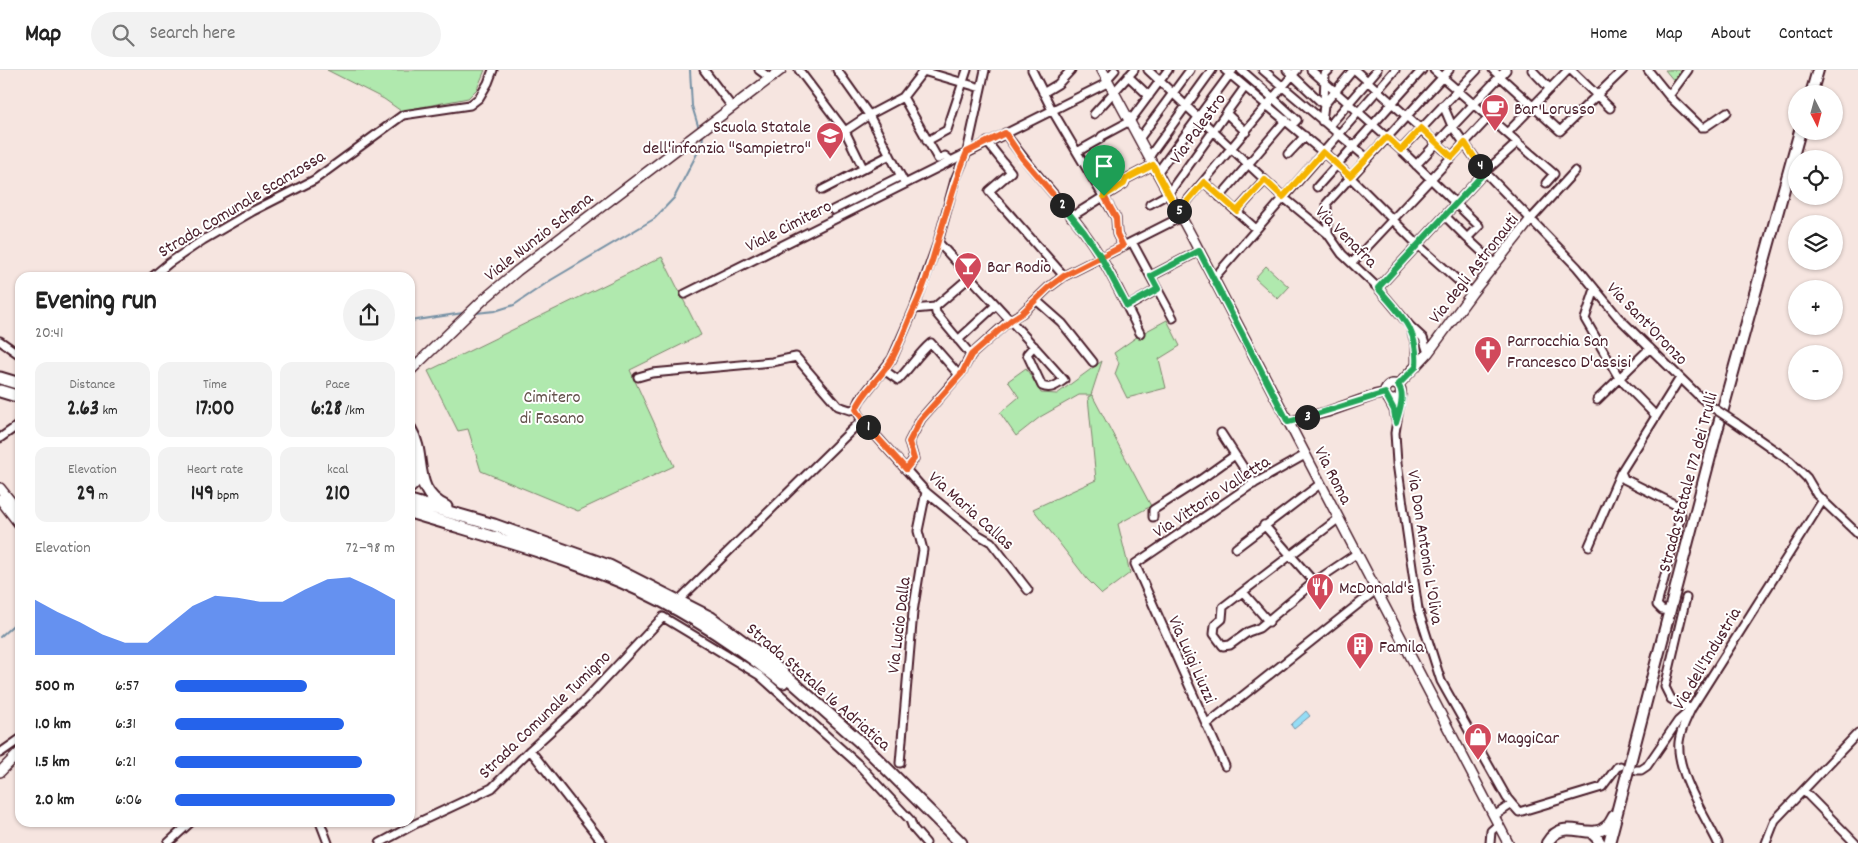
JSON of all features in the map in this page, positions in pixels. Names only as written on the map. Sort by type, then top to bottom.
[{"type":"highway","points":[[0,378],[15,383]]},
{"type":"highway","points":[[0,391],[15,396]]},
{"type":"highway","points":[[415,437],[419,451],[420,470],[427,492],[435,502],[494,525]]},
{"type":"highway","points":[[415,481],[420,470]]},
{"type":"highway","name":"Strada Statale 16 Adriatica","points":[[415,502],[494,525],[609,566],[711,618],[769,661],[853,736],[961,843]]},
{"type":"highway","name":"Strada Statale 16 Adriatica","points":[[415,514],[566,561],[623,582],[730,643],[781,680],[829,722],[951,843]]},
{"type":"highway","points":[[415,520],[477,533]]},
{"type":"main road","points":[[1814,85],[1818,70]]},
{"type":"main road","name":"Strada Statale 172 dei Trulli","points":[[1610,841],[1716,434],[1798,140]]},
{"type":"main road","points":[[1547,843],[1557,832],[1567,828],[1591,832],[1599,831],[1607,826],[1618,811]]},
{"type":"main road","points":[[1591,832],[1600,843]]},
{"type":"street","name":"Strada Comunale Scanzossa","points":[[158,272],[203,240],[314,180],[403,115],[470,105],[479,98],[488,83],[492,70]]},
{"type":"street","points":[[704,70],[732,108]]},
{"type":"street","points":[[759,70],[770,78]]},
{"type":"street","name":"Viale Nunzio Schena","points":[[415,366],[483,300],[517,271],[782,70]]},
{"type":"street","points":[[799,70],[845,131],[863,168]]},
{"type":"street","points":[[836,70],[869,115],[905,184]]},
{"type":"street","points":[[845,131],[902,97],[923,70],[981,88]]},
{"type":"street","points":[[927,141],[947,130],[967,70]]},
{"type":"street","points":[[638,377],[652,373],[772,362],[796,357],[838,406],[850,410],[856,409],[860,400],[892,359],[914,309],[938,242],[955,180],[967,152],[985,70]]},
{"type":"street","points":[[1032,70],[1052,110],[1116,218],[1117,234],[1123,246]]},
{"type":"street","points":[[1043,92],[1058,84],[1071,70]]},
{"type":"street","name":"Via Roma","points":[[1102,70],[1199,251],[1508,843]]},
{"type":"street","points":[[1108,81],[1115,70]]},
{"type":"street","points":[[1094,114],[1134,70]]},
{"type":"street","name":"Via Venafra","points":[[1148,70],[1283,197],[1328,234],[1342,254],[1378,288],[1410,326],[1423,338],[1428,353]]},
{"type":"street","points":[[1077,152],[1130,121],[1168,70]]},
{"type":"street","points":[[1139,139],[1190,70]]},
{"type":"street","points":[[1153,165],[1186,106],[1212,70]]},
{"type":"street","points":[[1241,70],[1297,120],[1292,125]]},
{"type":"street","points":[[1254,81],[1262,70],[1368,158]]},
{"type":"street","points":[[1311,70],[1326,74],[1336,91],[1401,150],[1479,226],[1467,238]]},
{"type":"street","points":[[1324,105],[1354,70],[1452,157]]},
{"type":"street","points":[[1329,126],[1377,70]]},
{"type":"street","points":[[1213,279],[1395,70]]},
{"type":"street","points":[[1317,187],[1422,70]]},
{"type":"street","points":[[1434,70],[1554,174],[1546,183]]},
{"type":"street","points":[[1328,234],[1327,203],[1449,70]]},
{"type":"street","points":[[1401,150],[1477,70]]},
{"type":"street","points":[[1493,70],[1534,105],[1560,131],[1623,70]]},
{"type":"street","points":[[1416,165],[1506,70]]},
{"type":"street","points":[[1532,70],[1550,89]]},
{"type":"street","points":[[1507,133],[1570,70],[1610,108]]},
{"type":"street","points":[[1669,96],[1688,70]]},
{"type":"street","points":[[1071,217],[1124,184],[1126,179],[1153,165],[1198,118],[1229,71],[1244,87],[1337,164],[1418,245],[1472,292]]},
{"type":"street","points":[[1651,71],[1669,96],[1703,128],[1727,112]]},
{"type":"street","points":[[906,469],[914,459],[909,442],[921,419],[959,376],[971,355],[1064,276],[1132,242],[1180,215],[1292,72],[1324,105]]},
{"type":"street","points":[[1322,121],[1326,74]]},
{"type":"street","points":[[1128,76],[1149,96]]},
{"type":"street","name":"Viale Cimitero","points":[[686,294],[1108,81]]},
{"type":"street","name":"Via Palestro","points":[[1150,204],[1168,194],[1244,87]]},
{"type":"street","points":[[902,97],[938,159],[946,156],[950,160]]},
{"type":"street","name":"Via Sant'Oronzo","points":[[1443,106],[1452,126],[1485,172],[1577,267],[1618,317],[1712,407],[1790,461],[1807,478],[1823,500],[1858,534]]},
{"type":"street","points":[[1226,113],[1246,132]]},
{"type":"street","points":[[1352,263],[1489,117]]},
{"type":"street","points":[[1220,197],[1286,120]]},
{"type":"street","points":[[1005,133],[1022,158],[1084,232],[1101,257],[1140,333]]},
{"type":"street","points":[[1288,154],[1305,136]]},
{"type":"street","points":[[987,142],[1011,172],[989,191],[1064,276]]},
{"type":"street","points":[[1378,288],[1485,172],[1518,142]]},
{"type":"street","points":[[822,190],[890,155]]},
{"type":"street","name":"Via degli Astronauti","points":[[1398,385],[1428,353],[1472,292],[1531,219],[1575,171]]},
{"type":"street","points":[[833,210],[901,176]]},
{"type":"street","points":[[1237,211],[1265,180]]},
{"type":"street","points":[[1204,182],[1256,229]]},
{"type":"street","points":[[1445,216],[1495,264]]},
{"type":"street","points":[[938,242],[995,306],[1011,320],[1034,346],[1064,380],[1050,388],[1042,386],[1027,354],[1034,346]]},
{"type":"street","points":[[1132,242],[1173,318]]},
{"type":"street","points":[[1151,276],[1199,251]]},
{"type":"street","points":[[914,309],[935,307],[970,277]]},
{"type":"street","points":[[1127,306],[1158,289]]},
{"type":"street","points":[[1595,289],[1584,319],[1619,378],[1656,416]]},
{"type":"street","points":[[1036,300],[1062,323],[1093,362]]},
{"type":"street","points":[[958,340],[995,306]]},
{"type":"street","points":[[935,307],[936,313],[971,355]]},
{"type":"street","name":"Via Venafra","points":[[1410,326],[1416,345],[1416,367]]},
{"type":"street","points":[[1423,338],[1438,340]]},
{"type":"street","points":[[0,341],[15,352]]},
{"type":"street","points":[[884,370],[898,380],[910,367],[917,355],[930,343],[959,376]]},
{"type":"street","points":[[1416,345],[1428,353]]},
{"type":"street","points":[[1597,400],[1650,348]]},
{"type":"street","points":[[1588,546],[1621,472],[1680,378]]},
{"type":"street","points":[[1288,422],[1327,412],[1375,395],[1387,396],[1394,400],[1401,395],[1402,391],[1398,385],[1392,383],[1387,386],[1387,396]]},
{"type":"street","name":"Via Don Antonio L'Oliva","points":[[1396,423],[1401,404],[1401,395]]},
{"type":"street","name":"Via Don Antonio L'Oliva","points":[[1387,396],[1394,410],[1397,463],[1406,531],[1418,609],[1426,639],[1441,681],[1512,804]]},
{"type":"street","name":"Via Maria Callas","points":[[856,409],[862,420],[926,492],[977,534],[991,542],[1028,590]]},
{"type":"street","points":[[683,596],[862,420]]},
{"type":"street","points":[[0,438],[15,428]]},
{"type":"street","points":[[1221,433],[1254,484]]},
{"type":"street","points":[[1153,517],[1153,510],[1186,490],[1236,454]]},
{"type":"street","name":"Via Vittorio Valletta","points":[[1135,564],[1254,484],[1305,455]]},
{"type":"street","points":[[1621,472],[1624,479],[1676,506],[1681,514],[1658,605],[1662,610],[1670,611]]},
{"type":"street","points":[[1236,548],[1320,484]]},
{"type":"street","points":[[0,488],[15,507]]},
{"type":"street","name":"Via Lucio Dalla","points":[[900,763],[913,612],[923,550],[918,531],[926,492]]},
{"type":"street","points":[[0,499],[15,518]]},
{"type":"street","name":"Via dell'Industria","points":[[1718,843],[1684,774],[1680,759],[1679,742],[1682,727],[1691,709],[1823,500]]},
{"type":"street","points":[[1338,519],[1223,607],[1222,619],[1215,626],[1214,634],[1224,646],[1230,645],[1248,632],[1260,628],[1269,622],[1314,582],[1356,554]]},
{"type":"street","points":[[1264,526],[1314,582]]},
{"type":"street","name":"Via Luigi Liuzzi","points":[[1135,564],[1225,766]]},
{"type":"street","points":[[1206,725],[1376,590]]},
{"type":"street","points":[[1243,592],[1269,622]]},
{"type":"street","points":[[1637,770],[1647,766],[1678,722],[1691,709],[1671,699],[1665,687],[1686,598]]},
{"type":"street","name":"Strada Comunale Tumigno","points":[[415,824],[492,788],[530,750],[584,701],[663,617],[759,675],[858,764],[910,820],[913,828],[926,843]]},
{"type":"street","points":[[1766,843],[1775,820],[1858,733]]},
{"type":"street","points":[[1668,736],[1679,742]]},
{"type":"street","points":[[0,753],[15,742]]},
{"type":"street","points":[[530,750],[603,843]]},
{"type":"street","points":[[0,772],[15,757]]},
{"type":"street","points":[[1490,843],[1491,831],[1496,820],[1512,804],[1519,812],[1602,787],[1617,767],[1620,766]]},
{"type":"street","points":[[1804,790],[1854,843]]},
{"type":"street","points":[[168,843],[186,827]]},
{"type":"street","points":[[322,827],[328,843]]},
{"type":"street","name":"Strada Comunale Tumigno","points":[[380,843],[409,827]]},
{"type":"green space","points":[[327,70],[485,70],[477,89],[468,98],[401,111],[384,99]]},
{"type":"green space","points":[[1665,70],[1682,70],[1674,81]]},
{"type":"green space","name":"Cimitero di Fasano","points":[[662,257],[701,335],[630,370],[674,466],[578,511],[481,471],[468,429],[458,431],[428,371]]},
{"type":"green space","points":[[1266,266],[1289,287],[1278,299],[1255,278]]},
{"type":"green space","points":[[1167,320],[1180,346],[1159,359],[1166,388],[1127,398],[1115,374],[1119,363],[1114,353],[1141,334]]},
{"type":"green space","points":[[1102,361],[1091,395],[1079,395],[1040,417],[1016,436],[1000,413],[1019,397],[1008,381],[1026,368],[1041,393],[1057,394]]},
{"type":"green space","points":[[1092,395],[1151,506],[1118,524],[1130,573],[1102,594],[1087,579],[1033,509],[1096,480],[1088,397]]},
{"type":"water","points":[[1306,711],[1310,716],[1294,729],[1291,725]]},
{"type":"waterway","points":[[690,70],[692,106],[699,129]]},
{"type":"waterway","points":[[476,313],[495,311],[514,305],[551,280],[654,219],[674,198],[702,144],[702,133]]},
{"type":"waterway","points":[[415,320],[463,313]]},
{"type":"waterway","points":[[0,637],[15,624]]},
{"type":"place","name":"Bar Lorusso","points":[[1495,132]]},
{"type":"place","name":"Scuola Statale dell'infanzia \"Sampietro\"","points":[[830,160]]},
{"type":"place","name":"Bar Rodio","points":[[968,290]]},
{"type":"place","name":"Parrocchia San Francesco D'assisi","points":[[1488,374]]},
{"type":"place","name":"McDonald's","points":[[1320,611]]},
{"type":"place","name":"Famila","points":[[1360,670]]},
{"type":"place","name":"MaggiCar","points":[[1478,761]]},
{"type":"route","points":[[1104,196],[1116,218],[1117,234],[1123,246],[1101,257],[1064,276],[971,355],[962,373],[921,419],[909,442],[914,459],[906,469],[862,420],[856,409],[860,400],[892,359],[914,309],[938,242],[955,180],[967,152],[1005,133],[1022,158],[1084,232],[1101,257],[1127,306],[1158,289],[1151,276],[1199,251],[1288,422],[1327,412],[1385,393],[1394,410],[1396,423],[1402,391],[1398,385],[1416,367],[1416,345],[1410,326],[1378,288],[1485,172],[1465,143],[1452,157],[1421,128],[1401,150],[1387,137],[1350,176],[1323,152],[1283,197],[1265,180],[1237,211],[1204,182],[1178,212],[1153,165],[1126,179],[1124,184],[1104,196]]}]
